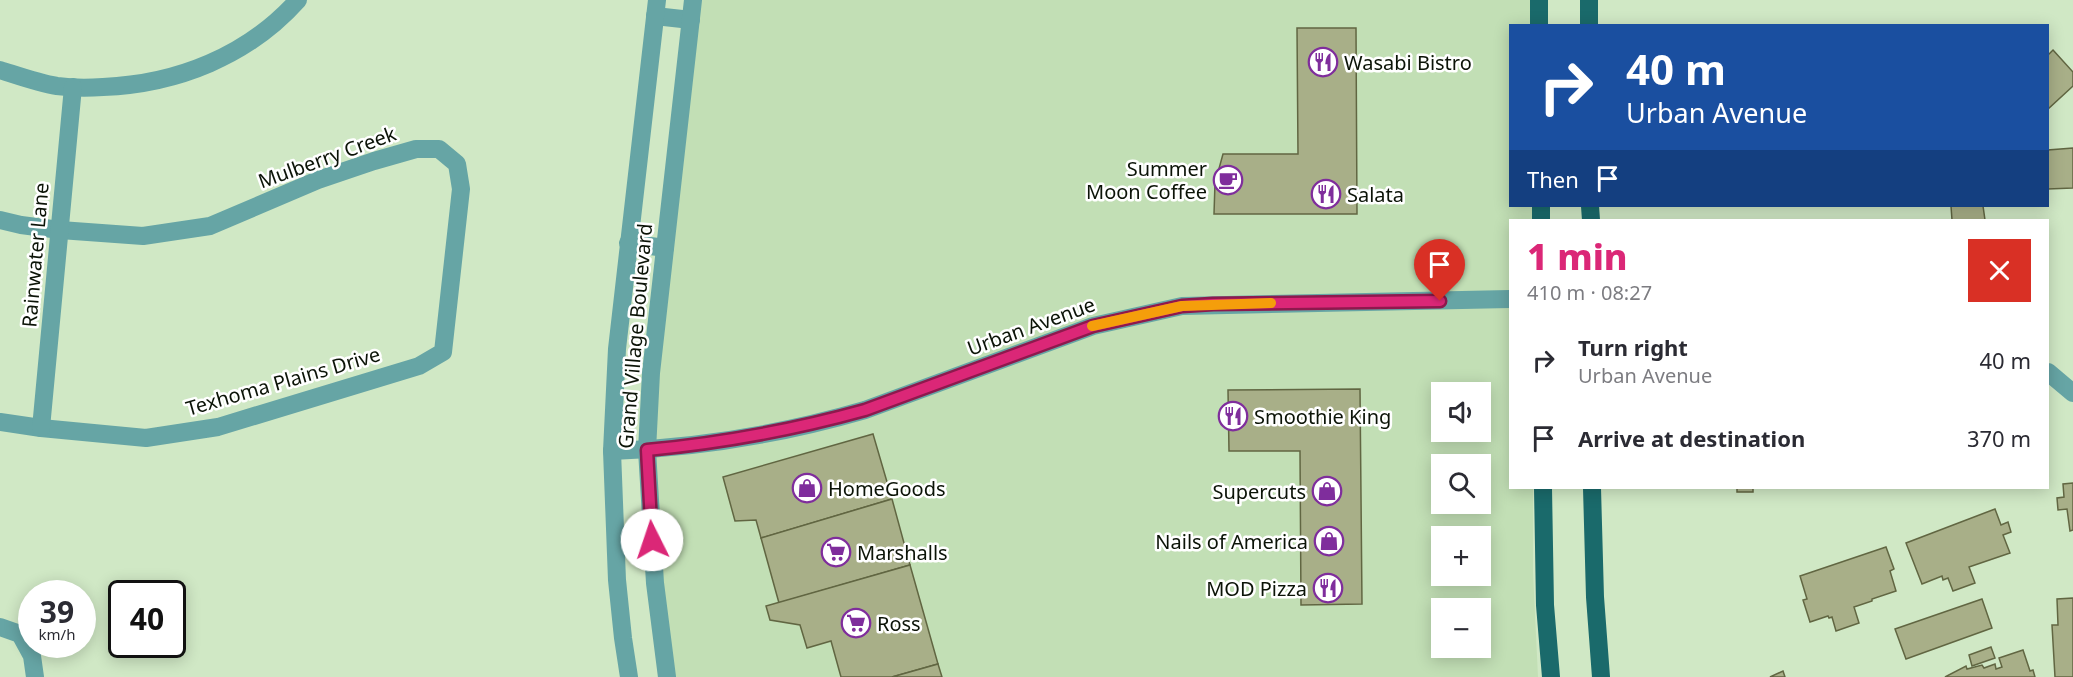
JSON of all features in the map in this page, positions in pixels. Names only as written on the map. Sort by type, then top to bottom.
[{"type":"main road","points":[[1539,0],[1539,24]]},
{"type":"main road","points":[[1589,0],[1589,24]]},
{"type":"main road","points":[[1543,489],[1545,605],[1551,677]]},
{"type":"main road","points":[[1592,489],[1595,597],[1601,677]]},
{"type":"street","points":[[0,70],[50,84],[73,87],[126,86],[156,81],[190,72],[221,59],[257,38],[288,12],[298,0]]},
{"type":"street","name":"Grand Village Boulevard","points":[[667,677],[655,583],[647,450],[651,373],[693,0]]},
{"type":"street","points":[[656,8],[691,20]]},
{"type":"street","name":"Grand Village Boulevard","points":[[629,677],[617,580],[612,451],[617,349],[656,8]]},
{"type":"street","name":"Rainwater Lane","points":[[41,428],[73,87]]},
{"type":"street","name":"Mulberry Creek","points":[[0,220],[60,230],[142,236],[210,226],[318,180],[417,149],[439,149],[457,164],[461,189],[443,352]]},
{"type":"street","points":[[628,243],[665,248]]},
{"type":"street","name":"Urban Avenue","points":[[612,451],[700,445],[827,421],[865,410],[1093,326],[1182,306],[1509,299]]},
{"type":"street","name":"Texhoma Plains Drive","points":[[0,422],[146,438],[218,427],[419,366],[443,352]]},
{"type":"street","points":[[2049,373],[2073,393]]},
{"type":"street","points":[[0,627],[20,633],[32,656],[34,677]]},
{"type":"shaded area","points":[[700,0],[1531,0],[1531,24],[1509,24],[1509,207],[1532,207],[1532,219],[1509,219],[1509,489],[1533,489],[1533,572],[1538,677],[674,677],[662,595],[653,418]]},
{"type":"building","points":[[1297,28],[1356,28],[1357,214],[1214,214],[1215,183],[1223,154],[1298,154]]},
{"type":"building","points":[[2053,50],[2073,72],[2073,86],[2049,108],[2049,54]]},
{"type":"building","points":[[2073,148],[2073,188],[2049,189],[2049,150]]},
{"type":"building","points":[[1951,207],[1983,207],[1985,219],[1952,219]]},
{"type":"building","points":[[1360,389],[1362,604],[1301,605],[1300,451],[1229,451],[1228,390]]},
{"type":"building","name":"HomeGoods","points":[[873,434],[892,499],[761,538],[756,520],[735,521],[723,477]]},
{"type":"building","points":[[2073,483],[2073,530],[2070,531],[2067,509],[2058,510],[2057,498],[2064,497],[2063,484]]},
{"type":"building","points":[[1737,489],[1753,489],[1753,492],[1737,492]]},
{"type":"building","name":"Marshalls","points":[[892,499],[910,565],[779,603],[761,538]]},
{"type":"building","points":[[1995,509],[2001,525],[2008,522],[2011,532],[2003,535],[2010,553],[1969,567],[1975,583],[1953,591],[1948,578],[1943,580],[1942,576],[1922,584],[1906,543]]},
{"type":"building","points":[[1886,547],[1894,569],[1890,571],[1896,591],[1854,607],[1859,623],[1836,631],[1832,617],[1828,616],[1810,622],[1803,600],[1807,599],[1800,576]]},
{"type":"building","name":"Ross","points":[[910,565],[938,664],[892,677],[841,677],[831,641],[807,648],[800,625],[770,620],[766,606]]},
{"type":"building","points":[[2073,598],[2073,677],[2055,677],[2052,625],[2058,625],[2057,599]]},
{"type":"building","points":[[1982,599],[1992,628],[1906,659],[1895,629]]},
{"type":"building","points":[[1991,647],[1995,658],[1972,666],[1969,655]]},
{"type":"building","points":[[2023,650],[2030,671],[2033,670],[2035,677],[1945,677],[1966,666],[1967,669],[1982,665],[1984,668],[1995,664],[1996,669],[2002,667],[1999,658]]},
{"type":"building","points":[[938,664],[942,677],[892,677]]},
{"type":"building","points":[[1783,671],[1785,677],[1770,677]]},
{"type":"slow traffic","points":[[1092,326],[1182,306],[1271,303]]},
{"type":"place","name":"Wasabi Bistro","points":[[1323,62]]},
{"type":"place","name":"Summer Moon Coffee","points":[[1228,180]]},
{"type":"place","name":"Salata","points":[[1326,194]]},
{"type":"place","name":"Smoothie King","points":[[1233,416]]},
{"type":"place","name":"HomeGoods","points":[[807,488]]},
{"type":"place","name":"Supercuts","points":[[1327,491]]},
{"type":"place","name":"Nails of America","points":[[1329,541]]},
{"type":"place","name":"Marshalls","points":[[836,552]]},
{"type":"place","name":"MOD Pizza","points":[[1328,588]]},
{"type":"place","name":"Ross","points":[[856,623]]},
{"type":"route","points":[[652,540],[647,450],[750,437],[827,421],[865,410],[1093,326],[1182,306],[1440,301]]}]
